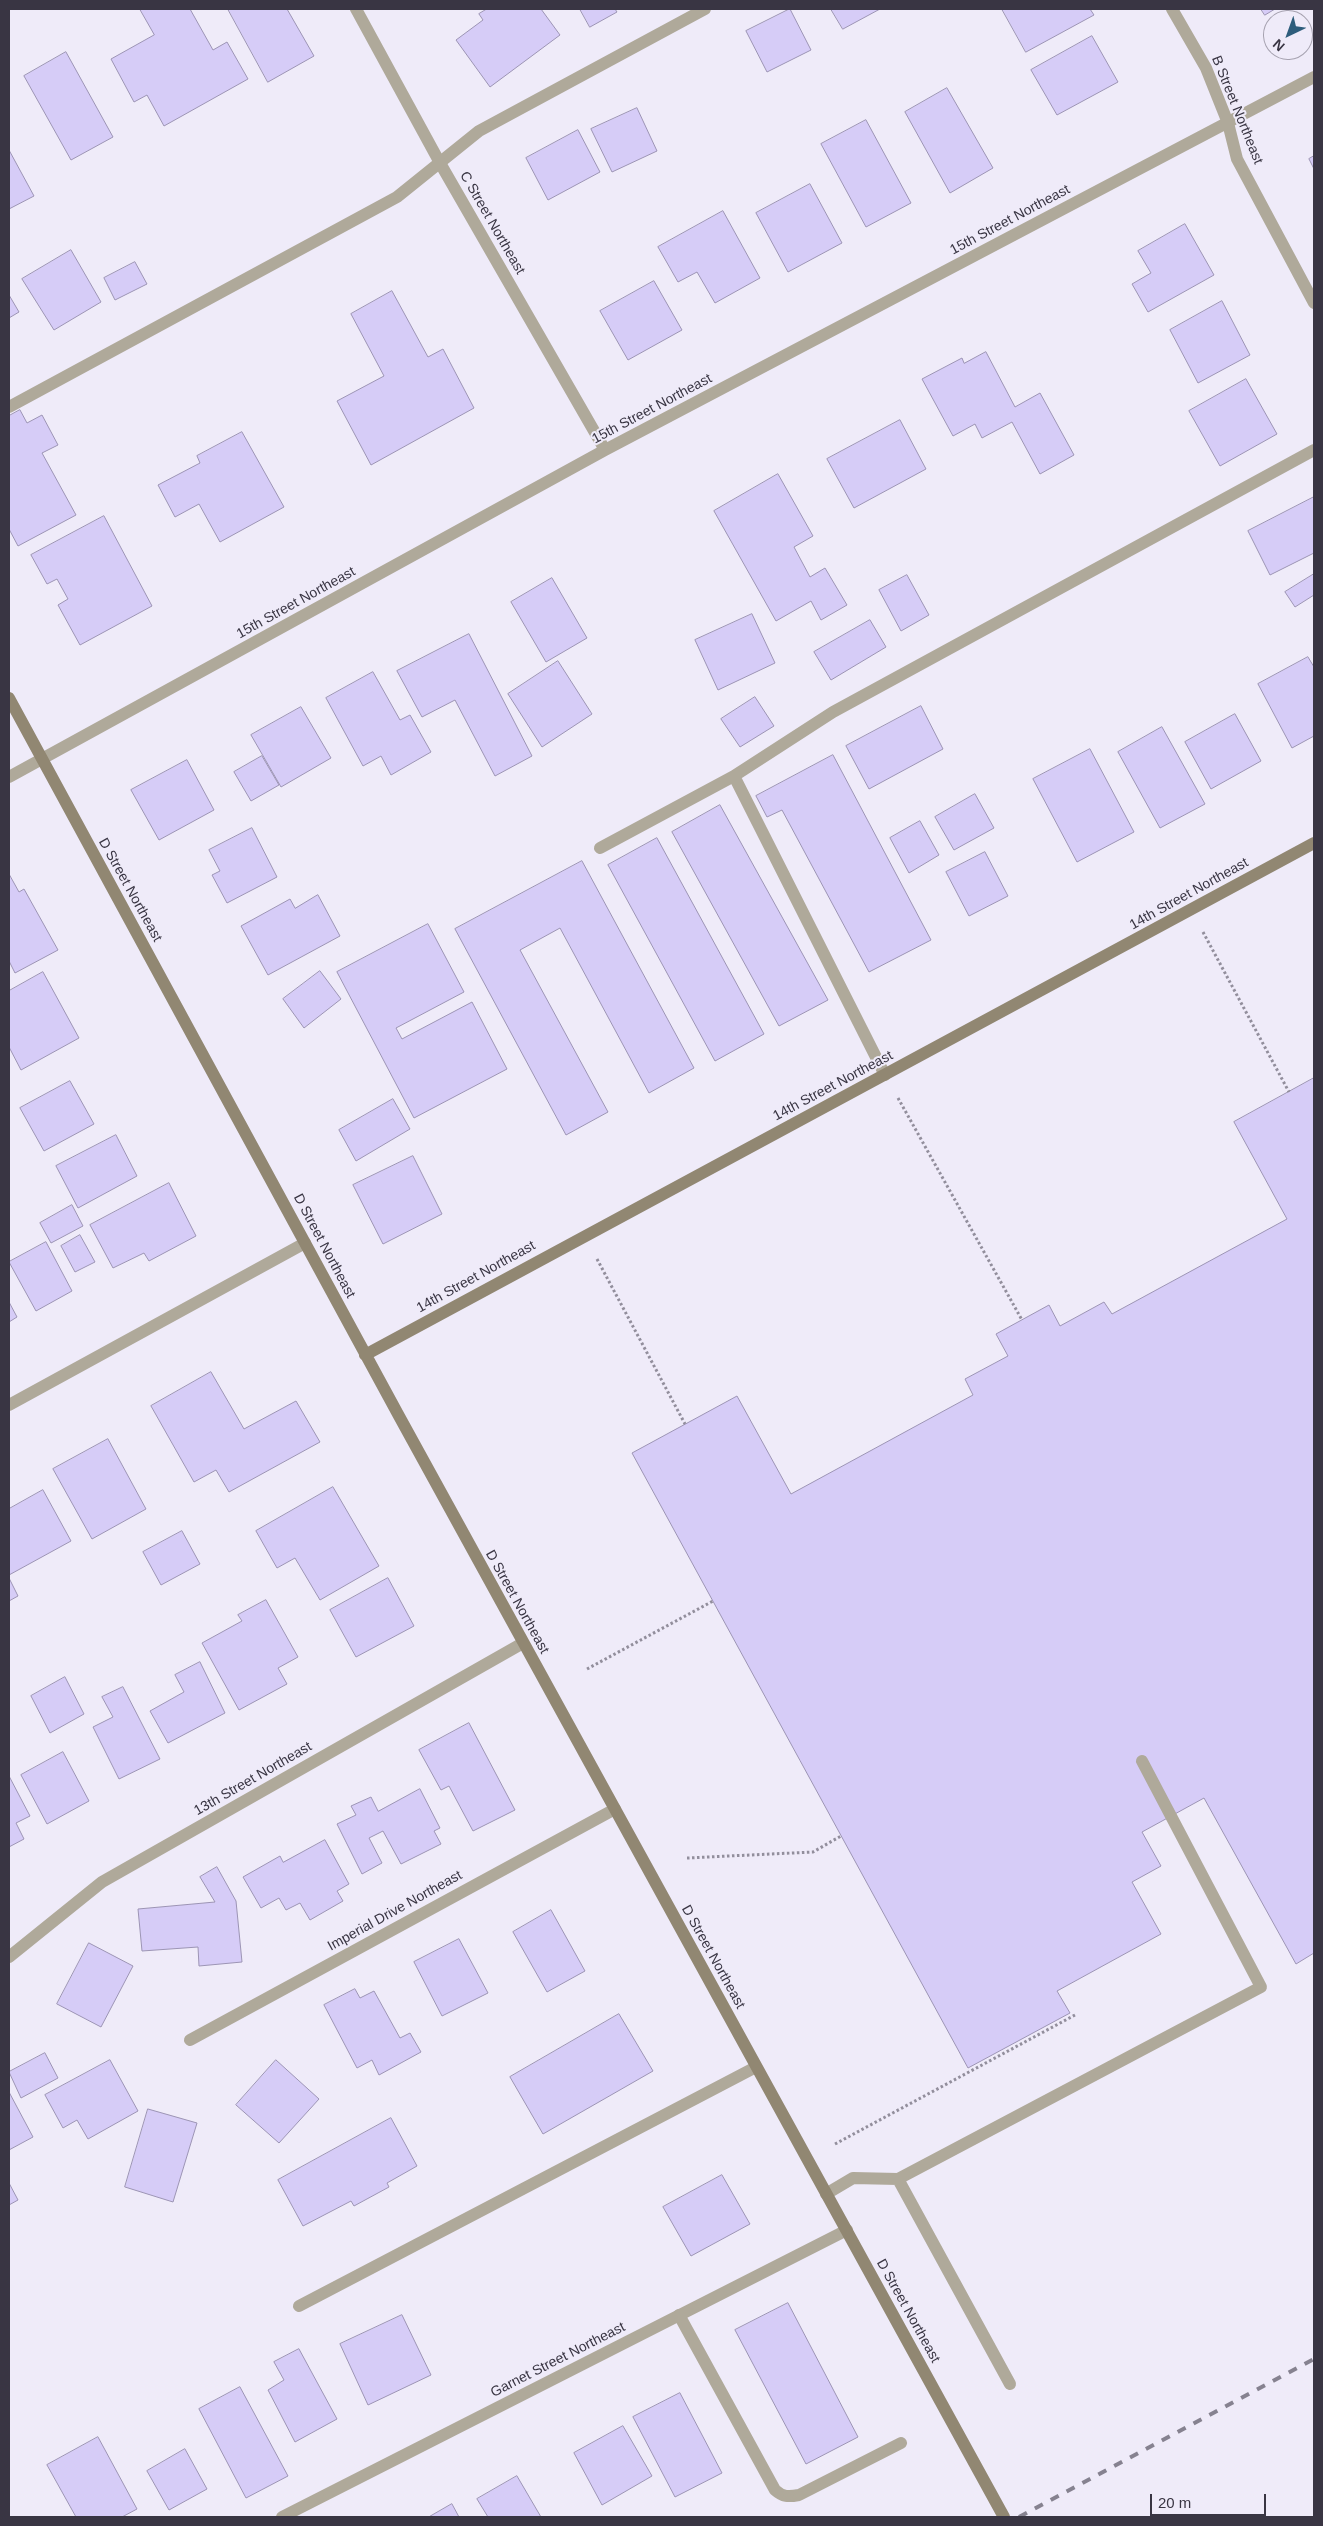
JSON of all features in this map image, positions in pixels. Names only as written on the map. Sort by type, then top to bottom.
[{"type":"street","name":"C Street Northeast","points":[[356,9],[440,163],[605,450]]},
{"type":"street","points":[[9,406],[397,197],[479,131],[705,9]]},
{"type":"street","name":"B Street Northeast","points":[[1172,9],[1206,68],[1228,123],[1237,159],[1314,303]]},
{"type":"street","name":"15th Street Northeast","points":[[9,777],[605,450],[1314,77]]},
{"type":"street","points":[[600,848],[734,776],[833,712],[1314,450]]},
{"type":"street","name":"D Street Northeast","points":[[9,698],[365,1355],[1004,2517]]},
{"type":"street","points":[[734,776],[885,1075]]},
{"type":"street","name":"14th Street Northeast","points":[[365,1355],[1314,842]]},
{"type":"street","points":[[9,1405],[305,1243]]},
{"type":"street","name":"13th Street Northeast","points":[[9,1957],[102,1882],[523,1643]]},
{"type":"street","points":[[826,2194],[853,2178],[898,2179],[1261,1988],[1142,1761]]},
{"type":"street","name":"Imperial Drive Northeast","points":[[190,2040],[615,1809]]},
{"type":"street","points":[[299,2306],[756,2068]]},
{"type":"street","points":[[898,2179],[1010,2384]]},
{"type":"street","name":"Garnet Street Northeast","points":[[282,2517],[846,2230]]},
{"type":"street","points":[[679,2315],[775,2490],[780,2494],[788,2498],[799,2495],[901,2444]]},
{"type":"path","points":[[1191,910],[1289,1092]]},
{"type":"path","points":[[885,1075],[1022,1320]]},
{"type":"path","points":[[585,1235],[685,1424]]},
{"type":"path","points":[[587,1669],[713,1601]]},
{"type":"path","points":[[687,1858],[813,1852],[841,1836]]},
{"type":"path","points":[[835,2144],[1075,2015]]},
{"type":"building","points":[[140,9],[190,9],[213,50],[227,42],[248,79],[164,126],[147,95],[134,102],[111,59],[154,35]]},
{"type":"building","points":[[228,9],[287,9],[314,56],[268,82]]},
{"type":"building","points":[[487,9],[541,9],[560,35],[490,87],[456,40],[483,20],[479,14]]},
{"type":"building","points":[[580,9],[615,9],[617,12],[590,27]]},
{"type":"building","points":[[790,9],[811,50],[767,72],[746,31]]},
{"type":"building","points":[[831,9],[880,9],[843,29]]},
{"type":"building","points":[[1002,9],[1090,9],[1094,15],[1026,52]]},
{"type":"building","points":[[1092,36],[1118,82],[1057,115],[1031,70]]},
{"type":"building","points":[[66,52],[113,137],[71,160],[24,76]]},
{"type":"building","points":[[947,88],[993,168],[950,193],[905,112]]},
{"type":"building","points":[[637,108],[657,151],[612,172],[591,129]]},
{"type":"building","points":[[866,120],[911,203],[866,227],[821,144]]},
{"type":"building","points":[[578,130],[600,172],[548,200],[526,158]]},
{"type":"building","points":[[9,150],[34,196],[9,209]]},
{"type":"building","points":[[1314,156],[1314,169],[1309,159]]},
{"type":"building","points":[[810,184],[842,243],[788,272],[756,213]]},
{"type":"building","points":[[723,211],[760,278],[715,303],[697,272],[678,282],[658,247]]},
{"type":"building","points":[[1185,224],[1214,275],[1148,312],[1132,284],[1151,273],[1138,251]]},
{"type":"building","points":[[71,250],[101,302],[54,330],[22,279]]},
{"type":"building","points":[[135,262],[147,284],[115,300],[104,278]]},
{"type":"building","points":[[654,281],[682,330],[628,360],[600,311]]},
{"type":"building","points":[[392,291],[428,357],[443,349],[474,408],[371,465],[337,401],[384,376],[351,314]]},
{"type":"building","points":[[9,295],[19,312],[9,318]]},
{"type":"building","points":[[1222,301],[1250,355],[1198,383],[1170,330]]},
{"type":"building","points":[[986,352],[1015,407],[1040,393],[1074,455],[1040,474],[1012,422],[982,438],[975,424],[953,436],[922,379],[962,358],[964,363]]},
{"type":"building","points":[[1246,379],[1277,434],[1220,466],[1189,411]]},
{"type":"building","points":[[20,410],[27,423],[42,415],[58,445],[42,453],[76,515],[18,546],[9,529],[9,416]]},
{"type":"building","points":[[900,420],[926,469],[854,508],[827,459]]},
{"type":"building","points":[[242,432],[284,507],[220,542],[199,504],[175,517],[158,485],[200,463],[197,456]]},
{"type":"building","points":[[778,474],[813,536],[794,547],[810,577],[825,568],[847,605],[821,620],[811,601],[776,621],[714,511]]},
{"type":"building","points":[[1314,497],[1314,553],[1270,575],[1248,531]]},
{"type":"building","points":[[104,516],[152,606],[80,645],[58,605],[68,599],[57,579],[47,584],[31,555]]},
{"type":"building","points":[[1314,574],[1314,595],[1295,607],[1285,592]]},
{"type":"building","points":[[907,575],[929,615],[901,631],[879,590]]},
{"type":"building","points":[[552,578],[587,638],[546,662],[511,602]]},
{"type":"building","points":[[752,614],[775,663],[718,690],[695,640]]},
{"type":"building","points":[[870,620],[886,647],[831,680],[814,652]]},
{"type":"building","points":[[469,634],[532,756],[495,776],[455,700],[422,717],[397,671]]},
{"type":"building","points":[[1308,657],[1314,667],[1314,736],[1292,748],[1258,684]]},
{"type":"building","points":[[558,661],[592,714],[542,747],[508,694]]},
{"type":"building","points":[[373,672],[400,720],[410,715],[431,752],[391,775],[381,756],[363,766],[326,698]]},
{"type":"building","points":[[755,697],[774,726],[740,747],[721,719]]},
{"type":"building","points":[[921,706],[943,749],[869,789],[846,746]]},
{"type":"building","points":[[301,707],[331,758],[281,787],[251,735]]},
{"type":"building","points":[[1235,714],[1261,761],[1211,789],[1185,742]]},
{"type":"building","points":[[1162,727],[1205,804],[1160,828],[1118,752]]},
{"type":"building","points":[[1090,749],[1134,832],[1077,862],[1033,779]]},
{"type":"building","points":[[833,755],[931,940],[869,972],[782,810],[767,817],[756,796]]},
{"type":"building","points":[[262,756],[279,785],[251,801],[234,772]]},
{"type":"building","points":[[187,760],[214,810],[159,840],[131,790]]},
{"type":"building","points":[[975,794],[994,828],[954,850],[935,817]]},
{"type":"building","points":[[720,805],[828,1000],[779,1026],[672,832]]},
{"type":"building","points":[[920,821],[939,855],[909,873],[890,838]]},
{"type":"building","points":[[252,828],[277,877],[227,903],[212,875],[220,871],[209,850]]},
{"type":"building","points":[[657,838],[764,1034],[715,1061],[608,865]]},
{"type":"building","points":[[985,852],[1008,896],[969,916],[946,872]]},
{"type":"building","points":[[582,861],[694,1068],[649,1093],[560,928],[520,950],[608,1112],[566,1135],[455,929]]},
{"type":"building","points":[[9,874],[19,892],[24,889],[58,950],[15,973],[9,961]]},
{"type":"building","points":[[318,895],[340,936],[268,975],[241,926],[290,899],[295,908]]},
{"type":"building","points":[[428,924],[464,992],[396,1028],[402,1039],[472,1002],[507,1069],[414,1118],[337,972]]},
{"type":"building","points":[[320,971],[341,999],[304,1028],[283,999]]},
{"type":"building","points":[[43,972],[79,1038],[21,1070],[9,1047],[9,991]]},
{"type":"building","points":[[1314,1078],[1314,1953],[1296,1964],[1204,1798],[1142,1832],[1161,1866],[1132,1882],[1161,1934],[1057,1991],[1070,2013],[968,2068],[632,1453],[737,1396],[791,1494],[973,1395],[965,1379],[1008,1356],[996,1334],[1049,1305],[1060,1326],[1104,1302],[1112,1314],[1287,1219],[1234,1122]]},
{"type":"building","points":[[70,1081],[94,1124],[44,1151],[20,1108]]},
{"type":"building","points":[[393,1099],[410,1129],[356,1161],[339,1130]]},
{"type":"building","points":[[116,1135],[137,1176],[78,1208],[56,1166]]},
{"type":"building","points":[[413,1156],[442,1214],[383,1244],[353,1185]]},
{"type":"building","points":[[169,1183],[196,1236],[149,1261],[144,1253],[113,1268],[90,1225]]},
{"type":"building","points":[[72,1205],[83,1226],[51,1243],[40,1223]]},
{"type":"building","points":[[80,1235],[95,1262],[75,1272],[61,1246]]},
{"type":"building","points":[[46,1242],[72,1291],[36,1311],[9,1262]]},
{"type":"building","points":[[9,1302],[17,1317],[9,1322]]},
{"type":"building","points":[[211,1372],[244,1429],[296,1401],[320,1442],[229,1492],[216,1470],[194,1482],[151,1406]]},
{"type":"building","points":[[108,1439],[146,1509],[92,1539],[53,1469]]},
{"type":"building","points":[[333,1487],[379,1566],[320,1600],[295,1558],[277,1568],[256,1531]]},
{"type":"building","points":[[43,1490],[71,1541],[9,1575],[9,1509]]},
{"type":"building","points":[[182,1531],[200,1564],[161,1585],[143,1552]]},
{"type":"building","points":[[9,1578],[18,1596],[9,1601]]},
{"type":"building","points":[[388,1578],[414,1626],[356,1657],[330,1610]]},
{"type":"building","points":[[266,1600],[298,1657],[278,1668],[287,1684],[239,1710],[202,1643],[242,1621],[238,1615]]},
{"type":"building","points":[[200,1662],[225,1713],[168,1743],[150,1711],[184,1692],[175,1675]]},
{"type":"building","points":[[65,1677],[84,1714],[50,1733],[31,1696]]},
{"type":"building","points":[[123,1687],[160,1759],[119,1779],[93,1727],[113,1717],[102,1697]]},
{"type":"building","points":[[469,1723],[515,1810],[473,1831],[449,1786],[441,1790],[419,1750]]},
{"type":"building","points":[[63,1752],[89,1801],[47,1824],[21,1775]]},
{"type":"building","points":[[9,1776],[30,1816],[16,1823],[24,1839],[9,1847]]},
{"type":"building","points":[[420,1789],[440,1828],[434,1831],[441,1844],[401,1864],[383,1831],[369,1838],[382,1863],[362,1874],[337,1824],[356,1815],[351,1806],[371,1797],[378,1811]]},
{"type":"building","points":[[325,1840],[349,1884],[337,1891],[343,1901],[310,1920],[300,1903],[286,1910],[279,1898],[261,1908],[243,1877],[280,1856],[283,1862]]},
{"type":"building","points":[[217,1867],[236,1901],[242,1962],[199,1966],[198,1947],[142,1951],[138,1909],[215,1902],[200,1877]]},
{"type":"building","points":[[551,1910],[585,1971],[547,1992],[513,1932]]},
{"type":"building","points":[[459,1939],[488,1993],[442,2016],[414,1962]]},
{"type":"building","points":[[89,1943],[133,1966],[101,2027],[57,2004]]},
{"type":"building","points":[[355,1989],[360,1998],[374,1991],[400,2038],[410,2033],[421,2052],[379,2075],[372,2060],[357,2068],[324,2005]]},
{"type":"building","points":[[619,2014],[653,2071],[543,2134],[510,2077]]},
{"type":"building","points":[[45,2053],[58,2078],[21,2098],[9,2072]]},
{"type":"building","points":[[110,2060],[138,2111],[88,2139],[77,2120],[63,2128],[45,2095]]},
{"type":"building","points":[[276,2060],[319,2099],[279,2143],[236,2105]]},
{"type":"building","points":[[9,2092],[33,2137],[9,2150]]},
{"type":"building","points":[[148,2109],[197,2123],[173,2202],[125,2187]]},
{"type":"building","points":[[391,2118],[417,2166],[387,2183],[389,2187],[354,2206],[351,2201],[303,2226],[278,2180]]},
{"type":"building","points":[[722,2175],[750,2224],[691,2256],[663,2207]]},
{"type":"building","points":[[9,2183],[18,2200],[9,2205]]},
{"type":"building","points":[[788,2303],[858,2437],[806,2464],[735,2330]]},
{"type":"building","points":[[402,2315],[431,2375],[368,2405],[340,2344]]},
{"type":"building","points":[[299,2349],[337,2419],[295,2442],[268,2390],[284,2380],[274,2362]]},
{"type":"building","points":[[240,2387],[288,2476],[246,2498],[199,2409]]},
{"type":"building","points":[[680,2393],[722,2473],[675,2497],[633,2417]]},
{"type":"building","points":[[623,2426],[652,2476],[602,2505],[574,2453]]},
{"type":"building","points":[[98,2437],[137,2509],[122,2517],[76,2517],[47,2465]]},
{"type":"building","points":[[185,2449],[207,2489],[169,2510],[147,2471]]},
{"type":"building","points":[[517,2476],[541,2517],[488,2517],[477,2499]]},
{"type":"building","points":[[452,2504],[459,2517],[429,2517]]},
{"type":"railway","points":[[1019,2517],[1314,2359]]}]
